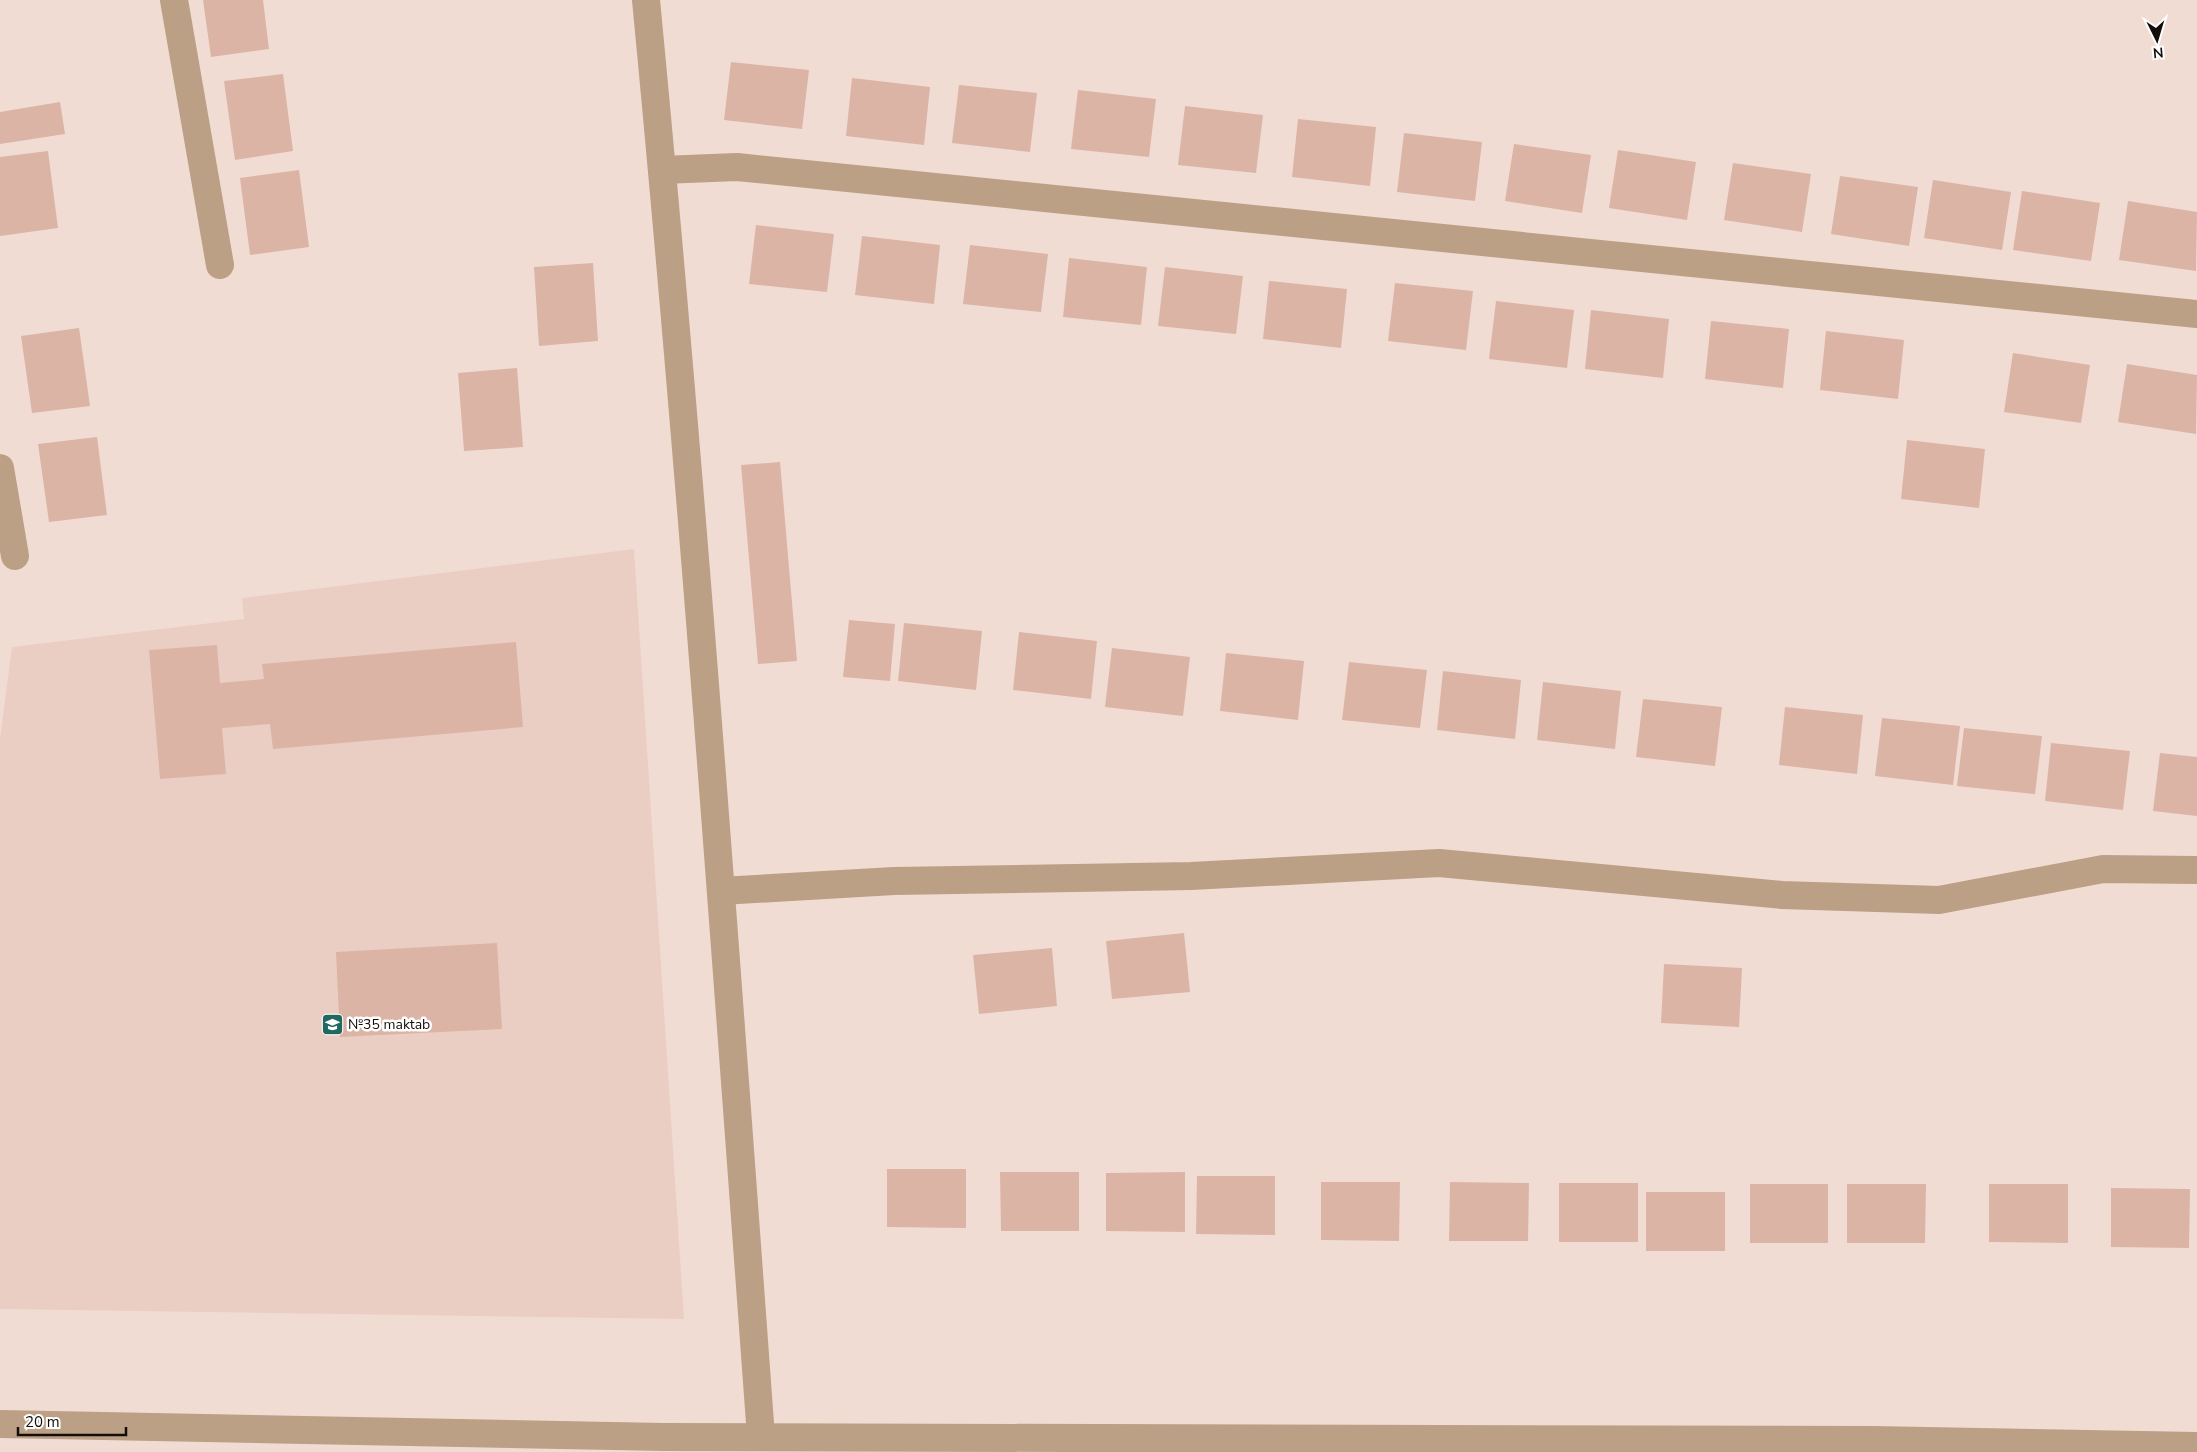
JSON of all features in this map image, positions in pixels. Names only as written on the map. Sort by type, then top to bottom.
[{"type":"street","points":[[174,0],[220,264]]},
{"type":"street","points":[[646,0],[662,170],[721,892],[760,1437]]},
{"type":"street","points":[[662,170],[736,167],[2197,314]]},
{"type":"street","points":[[0,468],[15,556]]},
{"type":"street","points":[[721,892],[894,880],[1191,876],[1439,863],[1782,895],[1939,900],[2103,869],[2197,870]]},
{"type":"street","points":[[0,1424],[664,1445],[760,1437],[1863,1440],[2197,1446]]},
{"type":"shaded area","name":"№35 maktab","points":[[634,549],[684,1319],[0,1309],[0,739],[12,647],[244,619],[242,598]]},
{"type":"building","points":[[203,0],[263,0],[269,49],[211,57]]},
{"type":"building","points":[[731,62],[809,70],[802,129],[724,120]]},
{"type":"building","points":[[283,74],[293,151],[235,160],[224,81]]},
{"type":"building","points":[[852,78],[930,87],[924,145],[846,136]]},
{"type":"building","points":[[959,85],[1037,93],[1030,152],[952,143]]},
{"type":"building","points":[[1078,90],[1156,99],[1149,157],[1071,149]]},
{"type":"building","points":[[60,102],[65,134],[0,144],[0,112]]},
{"type":"building","points":[[1185,106],[1263,115],[1256,173],[1178,165]]},
{"type":"building","points":[[1298,119],[1376,127],[1370,186],[1292,177]]},
{"type":"building","points":[[1404,133],[1482,142],[1475,201],[1397,192]]},
{"type":"building","points":[[1514,144],[1591,155],[1582,213],[1505,201]]},
{"type":"building","points":[[1618,150],[1696,162],[1687,220],[1609,208]]},
{"type":"building","points":[[48,151],[58,228],[0,236],[0,157]]},
{"type":"building","points":[[1733,163],[1811,174],[1802,232],[1724,220]]},
{"type":"building","points":[[299,170],[309,247],[250,255],[240,178]]},
{"type":"building","points":[[1840,176],[1918,187],[1909,246],[1831,234]]},
{"type":"building","points":[[1933,180],[2011,192],[2002,250],[1924,238]]},
{"type":"building","points":[[2022,191],[2100,203],[2091,261],[2013,250]]},
{"type":"building","points":[[2128,201],[2197,212],[2196,271],[2119,260]]},
{"type":"building","points":[[756,225],[834,234],[827,292],[749,284]]},
{"type":"building","points":[[862,236],[940,245],[934,304],[855,295]]},
{"type":"building","points":[[970,245],[1048,254],[1041,312],[963,304]]},
{"type":"building","points":[[1069,258],[1147,267],[1141,325],[1063,317]]},
{"type":"building","points":[[593,263],[598,341],[539,346],[534,267]]},
{"type":"building","points":[[1165,267],[1243,276],[1236,334],[1158,326]]},
{"type":"building","points":[[1269,281],[1347,289],[1341,348],[1263,339]]},
{"type":"building","points":[[1395,283],[1473,291],[1466,350],[1388,341]]},
{"type":"building","points":[[1496,301],[1574,310],[1567,368],[1489,359]]},
{"type":"building","points":[[1591,310],[1669,319],[1663,378],[1585,369]]},
{"type":"building","points":[[1711,321],[1789,329],[1783,388],[1705,379]]},
{"type":"building","points":[[79,328],[90,406],[32,413],[21,336]]},
{"type":"building","points":[[1826,331],[1904,340],[1898,399],[1820,390]]},
{"type":"building","points":[[2013,353],[2090,365],[2081,423],[2004,412]]},
{"type":"building","points":[[2127,364],[2197,375],[2196,434],[2118,422]]},
{"type":"building","points":[[517,368],[523,447],[464,451],[458,373]]},
{"type":"building","points":[[97,437],[107,515],[49,522],[38,444]]},
{"type":"building","points":[[1907,440],[1985,449],[1979,508],[1901,499]]},
{"type":"building","points":[[780,462],[797,661],[758,664],[741,465]]},
{"type":"building","points":[[849,620],[895,624],[890,681],[843,677]]},
{"type":"building","points":[[904,623],[982,631],[976,690],[898,681]]},
{"type":"building","points":[[1019,632],[1097,641],[1091,699],[1013,690]]},
{"type":"building","points":[[516,642],[523,727],[273,749],[270,724],[222,728],[226,774],[160,779],[149,650],[217,645],[220,683],[264,679],[262,664]]},
{"type":"building","points":[[1112,648],[1190,657],[1183,716],[1105,707]]},
{"type":"building","points":[[1226,653],[1304,661],[1298,720],[1220,711]]},
{"type":"building","points":[[1349,662],[1427,670],[1420,728],[1342,720]]},
{"type":"building","points":[[1443,671],[1521,680],[1515,739],[1437,730]]},
{"type":"building","points":[[1543,682],[1621,691],[1615,749],[1537,740]]},
{"type":"building","points":[[1643,699],[1722,707],[1715,766],[1636,757]]},
{"type":"building","points":[[1785,707],[1863,715],[1857,774],[1779,765]]},
{"type":"building","points":[[1882,718],[1960,726],[1953,785],[1875,776]]},
{"type":"building","points":[[1964,728],[2042,736],[2035,794],[1957,786]]},
{"type":"building","points":[[2051,743],[2130,751],[2123,810],[2045,801]]},
{"type":"building","points":[[2160,753],[2197,757],[2197,816],[2153,811]]},
{"type":"building","points":[[1184,933],[1190,992],[1112,999],[1106,941]]},
{"type":"building","points":[[497,943],[502,1029],[340,1037],[336,952]]},
{"type":"building","points":[[1052,948],[1057,1006],[979,1014],[973,955]]},
{"type":"building","points":[[1664,964],[1742,968],[1739,1027],[1661,1023]]},
{"type":"building","points":[[887,1169],[966,1169],[966,1228],[887,1227]]},
{"type":"building","points":[[1000,1172],[1079,1172],[1079,1231],[1001,1231]]},
{"type":"building","points":[[1185,1172],[1185,1232],[1106,1231],[1106,1173]]},
{"type":"building","points":[[1197,1176],[1275,1176],[1275,1235],[1196,1234]]},
{"type":"building","points":[[1321,1182],[1400,1182],[1399,1241],[1321,1240]]},
{"type":"building","points":[[1450,1182],[1529,1183],[1528,1241],[1449,1241]]},
{"type":"building","points":[[1559,1183],[1638,1183],[1638,1242],[1559,1242]]},
{"type":"building","points":[[1750,1184],[1828,1184],[1828,1243],[1750,1243]]},
{"type":"building","points":[[1847,1184],[1926,1184],[1925,1243],[1847,1243]]},
{"type":"building","points":[[1989,1184],[2068,1184],[2068,1243],[1989,1242]]},
{"type":"building","points":[[2111,1188],[2190,1189],[2189,1248],[2111,1247]]},
{"type":"building","points":[[1646,1192],[1725,1192],[1725,1251],[1646,1251]]},
{"type":"place","name":"№35 maktab","points":[[332,1024]]}]
